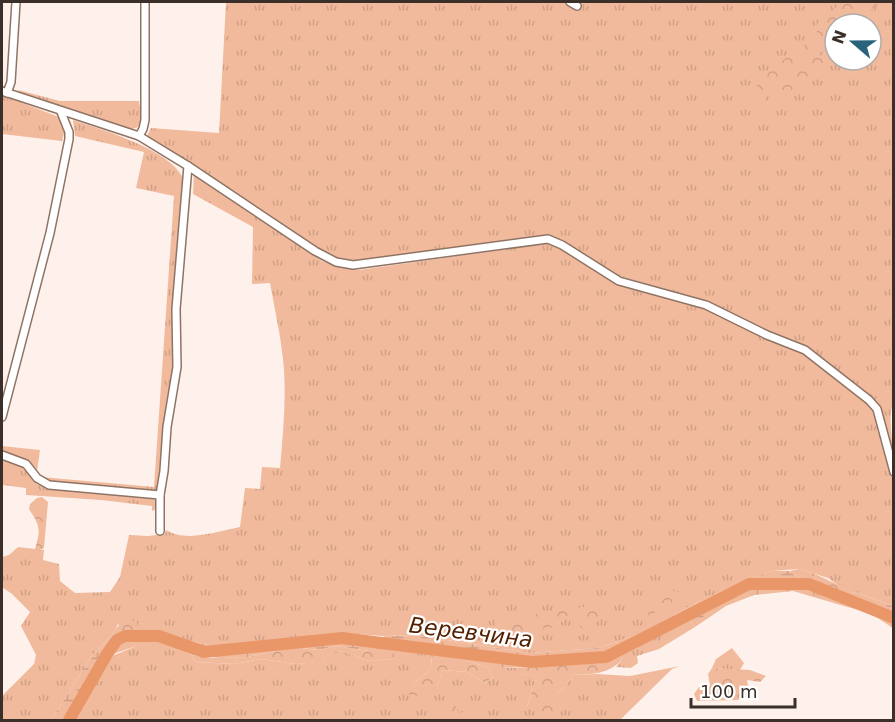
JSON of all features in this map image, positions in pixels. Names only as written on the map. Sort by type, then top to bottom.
[{"type":"street","points":[[16,2],[11,82],[4,92],[139,136],[315,251],[336,262],[353,265],[548,239],[562,245],[619,281],[706,305],[767,335],[805,350],[869,400],[877,409],[894,472]]},
{"type":"street","points":[[139,136],[145,120],[145,2]]},
{"type":"street","points":[[2,417],[50,233],[69,139],[69,132],[61,112]]},
{"type":"street","points":[[160,531],[160,495],[167,427],[177,367],[176,309],[188,166]]},
{"type":"street","points":[[2,377],[11,381]]},
{"type":"street","points":[[2,455],[26,465],[37,478],[49,485],[160,495]]},
{"type":"green space","points":[[226,2],[893,2],[894,399],[891,421],[893,458],[879,408],[872,398],[810,350],[705,302],[607,272],[548,238],[355,262],[335,259],[146,138],[151,128],[219,133]]},
{"type":"green space","points":[[877,2],[878,4],[868,12],[831,12],[840,4]]},
{"type":"green space","points":[[823,19],[823,50],[819,54],[823,60],[823,68],[812,79],[795,80],[793,88],[783,102],[775,86],[761,105],[749,97],[771,70],[817,37],[817,24]]},
{"type":"green space","points":[[18,90],[60,101],[139,101],[140,124],[135,128],[121,128],[22,95]]},
{"type":"green space","points":[[2,95],[59,117],[65,130],[62,141],[2,134]]},
{"type":"green space","points":[[73,120],[117,135],[150,150],[164,158],[183,178],[173,304],[175,366],[160,484],[158,489],[152,492],[47,481],[41,477],[154,487],[174,196],[136,188],[144,152],[75,136]]},
{"type":"green space","points":[[194,172],[322,261],[338,267],[359,270],[549,243],[560,246],[620,285],[701,306],[806,354],[875,409],[893,481],[893,606],[839,586],[828,578],[799,569],[772,571],[741,582],[690,606],[646,632],[598,648],[529,653],[415,635],[383,636],[342,633],[214,646],[184,640],[182,649],[192,655],[195,662],[234,664],[261,659],[296,664],[325,661],[322,657],[342,651],[369,661],[393,659],[394,651],[431,654],[432,668],[413,684],[437,687],[443,670],[467,672],[485,683],[493,677],[489,668],[516,668],[517,673],[545,677],[535,681],[527,707],[557,700],[558,693],[572,678],[570,675],[630,676],[680,666],[672,669],[620,720],[76,720],[74,718],[110,657],[136,646],[118,624],[113,634],[91,657],[51,720],[2,720],[2,696],[34,664],[36,655],[21,626],[30,612],[2,587],[2,557],[9,555],[18,547],[44,550],[43,560],[59,564],[60,581],[75,593],[110,592],[120,577],[129,535],[165,534],[166,530],[183,536],[193,536],[240,527],[245,488],[260,489],[262,467],[280,468],[284,370],[270,283],[252,284],[253,227],[193,194]]},
{"type":"green space","points":[[2,446],[40,450],[37,471],[30,463],[3,451]]},
{"type":"green space","points":[[2,458],[25,467],[37,484],[45,487],[151,497],[158,508],[152,511],[152,506],[26,495],[26,488],[2,485]]},
{"type":"green space","points":[[42,497],[48,502],[44,548],[37,551],[35,549],[38,528],[29,509],[30,504]]},
{"type":"green space","points":[[799,569],[856,591],[848,597],[809,579],[804,581],[790,571]]},
{"type":"green space","points":[[772,571],[790,571],[804,581],[793,591],[754,595],[726,606],[695,627],[689,620],[604,663],[489,668],[459,658],[336,646],[318,650],[293,647],[248,657],[223,658],[192,655],[182,649],[184,640],[214,646],[337,634],[338,639],[372,644],[385,636],[415,635],[529,653],[598,648],[646,632],[690,606],[741,582]]},
{"type":"green space","points":[[809,579],[848,597],[844,606],[793,591]]},
{"type":"green space","points":[[669,590],[680,592],[679,598],[648,615],[644,610],[648,601]]},
{"type":"green space","points":[[855,592],[893,606],[893,628],[870,613],[844,606],[848,597]]},
{"type":"green space","points":[[602,604],[604,612],[595,625],[581,628],[577,619],[571,614],[565,617],[557,627],[517,631],[497,628],[494,621]]},
{"type":"green space","points":[[128,620],[137,622],[136,646],[116,653],[109,647],[113,634],[117,627]]},
{"type":"green space","points":[[689,620],[695,627],[659,649],[637,656],[638,663],[631,668],[616,667],[622,659],[620,656]]},
{"type":"green space","points":[[113,634],[109,647],[116,653],[110,657],[74,718],[72,720],[51,720],[91,657]]},
{"type":"green space","points":[[336,646],[369,651],[394,651],[394,659],[369,661],[342,651],[323,657],[325,662],[296,664],[261,659],[234,664],[195,662],[192,655],[207,658],[248,657],[293,647],[318,650]]},
{"type":"green space","points":[[732,648],[744,663],[740,670],[712,668],[716,659]]},
{"type":"green space","points":[[431,654],[459,658],[489,668],[493,677],[485,683],[467,672],[443,670],[437,687],[424,697],[406,694],[413,684],[432,668]]},
{"type":"green space","points":[[620,656],[622,659],[606,671],[571,675],[572,678],[558,693],[557,700],[577,695],[580,702],[548,715],[535,712],[527,707],[535,681],[543,677],[516,673],[516,668],[604,663]]},
{"type":"green space","points":[[712,668],[750,670],[766,676],[760,682],[747,680],[750,697],[737,700],[697,701],[694,694],[699,687],[710,686],[708,674]]},
{"type":"green space","points":[[453,698],[459,714],[468,709],[475,712],[471,720],[444,720],[440,709]]},
{"type":"waterway","name":"Веревчина","points":[[69,720],[107,654],[117,640],[125,636],[159,636],[204,652],[342,638],[532,662],[606,657],[749,584],[809,584],[894,618]]}]
